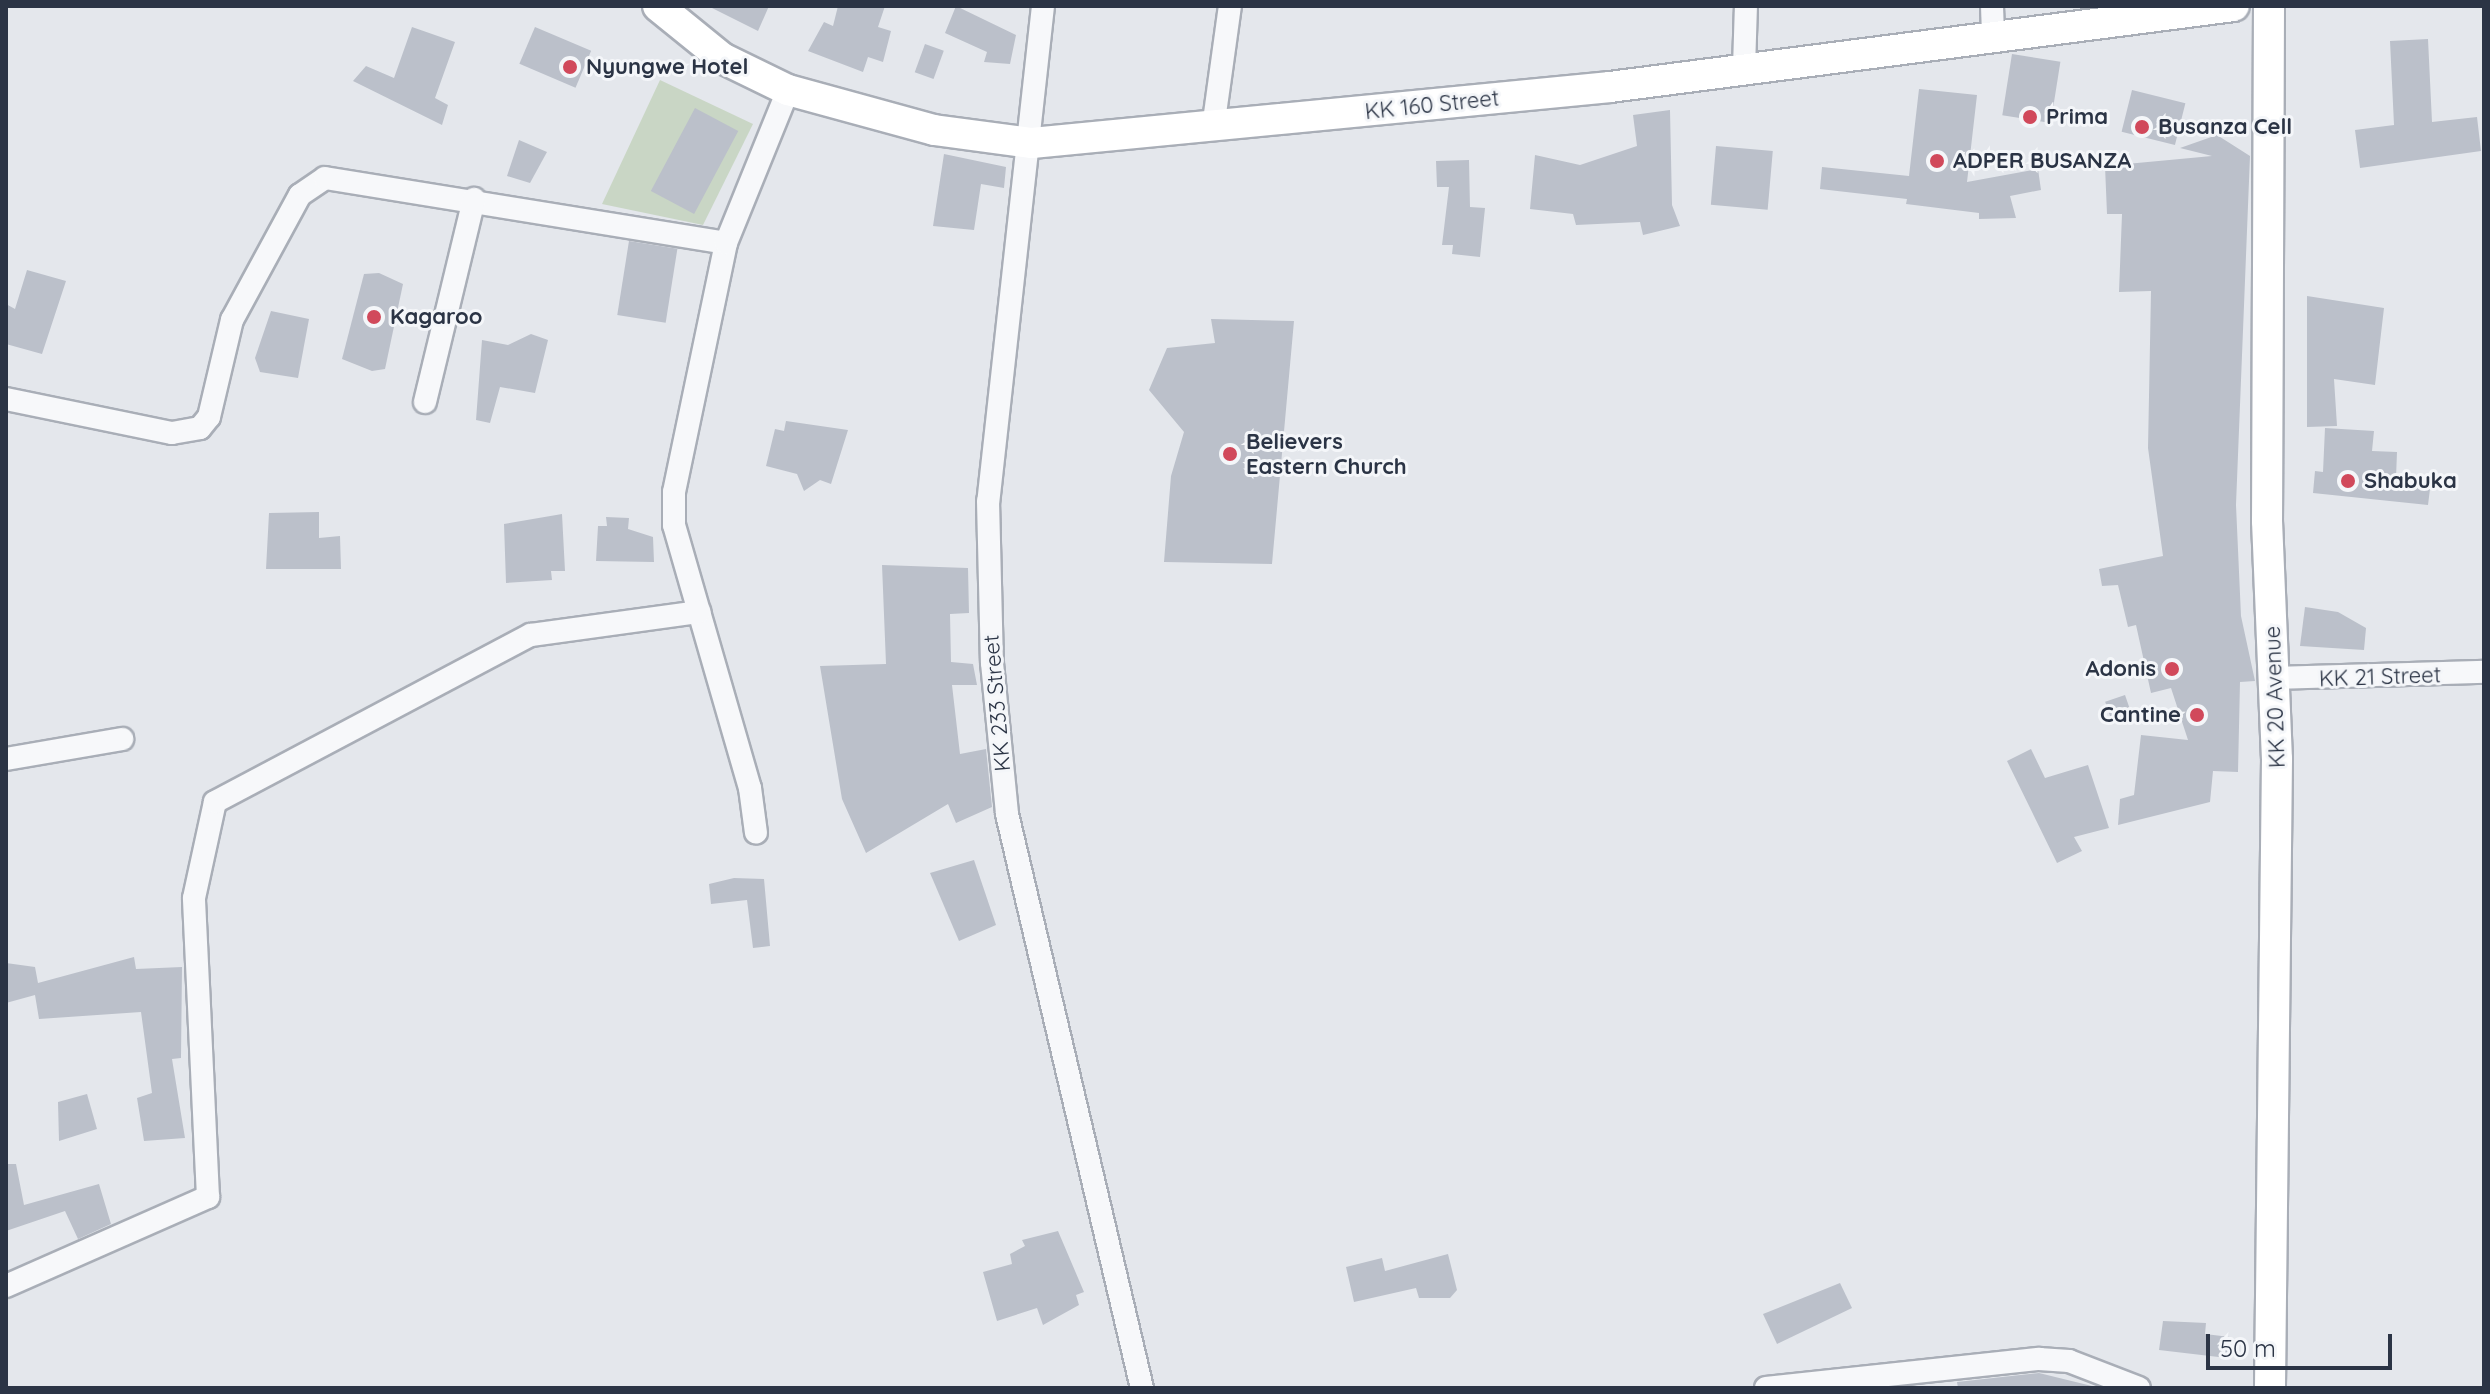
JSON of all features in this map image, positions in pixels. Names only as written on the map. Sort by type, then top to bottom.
[{"type":"main road","name":"KK 160 Street","points":[[658,6],[722,58],[788,90],[920,127],[1032,143],[1213,128],[1993,40],[2234,6]]},
{"type":"main road","name":"KK 20 Avenue","points":[[2269,6],[2267,521],[2276,678],[2270,1388]]},
{"type":"street","name":"KK 233 Street","points":[[1043,6],[1032,143],[988,501],[992,663],[1007,814],[1142,1388]]},
{"type":"street","points":[[1213,128],[1230,6]]},
{"type":"street","points":[[1744,68],[1746,6]]},
{"type":"street","points":[[1992,6],[1993,40]]},
{"type":"street","points":[[756,833],[746,774],[680,557],[674,492],[726,243],[788,90]]},
{"type":"street","points":[[6,399],[172,433],[200,428],[232,320],[310,184],[340,176],[726,243]]},
{"type":"street","points":[[425,402],[474,199]]},
{"type":"street","points":[[6,1286],[208,1197],[194,898],[215,802],[531,635],[699,612]]},
{"type":"street","name":"KK 21 Street","points":[[2276,678],[2484,672]]},
{"type":"street","points":[[6,759],[122,739]]},
{"type":"street","points":[[1766,1388],[2039,1359],[2069,1361],[2139,1388]]},
{"type":"green space","points":[[660,80],[753,124],[703,225],[602,204]]},
{"type":"building","points":[[708,6],[769,6],[758,31]]},
{"type":"building","points":[[838,6],[885,6],[878,27],[891,31],[883,62],[868,57],[863,72],[808,51],[824,22],[833,26]]},
{"type":"building","points":[[956,6],[1016,35],[1010,64],[984,62],[987,52],[945,33]]},
{"type":"building","points":[[412,27],[455,42],[435,98],[448,105],[442,125],[353,81],[366,66],[394,78]]},
{"type":"building","points":[[535,27],[591,51],[576,88],[519,64]]},
{"type":"building","points":[[2428,39],[2432,122],[2477,117],[2481,151],[2360,168],[2355,130],[2394,125],[2390,41]]},
{"type":"building","points":[[925,44],[944,51],[934,79],[915,72]]},
{"type":"building","points":[[2012,54],[2060,62],[2051,123],[2002,115]]},
{"type":"building","points":[[1919,89],[1977,95],[1967,182],[2038,169],[2041,190],[2010,196],[2016,218],[1979,219],[1979,213],[1906,204],[1907,199],[1820,189],[1822,167],[1909,176]]},
{"type":"building","points":[[2132,90],[2185,103],[2175,145],[2122,132]]},
{"type":"building","points":[[695,108],[738,131],[694,214],[651,191]]},
{"type":"building","points":[[1670,110],[1672,205],[1680,226],[1643,235],[1640,222],[1576,225],[1573,214],[1530,209],[1535,155],[1580,165],[1637,146],[1633,115]]},
{"type":"building","points":[[2217,135],[2250,156],[2236,505],[2241,616],[2255,681],[2240,682],[2238,772],[2213,771],[2210,802],[2118,825],[2120,799],[2134,795],[2141,735],[2188,740],[2171,688],[2151,693],[2136,625],[2128,627],[2118,585],[2102,586],[2099,569],[2163,556],[2148,448],[2151,291],[2119,292],[2122,214],[2107,214],[2105,166],[2212,156],[2180,148]]},
{"type":"building","points":[[519,140],[547,152],[530,183],[507,176]]},
{"type":"building","points":[[1716,146],[1773,151],[1768,210],[1711,205]]},
{"type":"building","points":[[944,154],[1006,167],[1004,188],[981,184],[974,230],[933,226]]},
{"type":"building","points":[[1469,160],[1470,207],[1485,208],[1480,257],[1452,254],[1453,245],[1442,245],[1449,187],[1437,187],[1436,161]]},
{"type":"building","points":[[629,241],[677,249],[666,323],[617,315]]},
{"type":"building","points":[[27,270],[66,281],[42,354],[6,344],[6,304],[15,309]]},
{"type":"building","name":"Kagaroo","points":[[379,273],[403,284],[385,369],[372,371],[342,359],[364,274]]},
{"type":"building","points":[[2307,296],[2384,308],[2375,385],[2334,379],[2337,426],[2307,427]]},
{"type":"building","points":[[271,311],[309,319],[298,378],[260,372],[255,358]]},
{"type":"building","name":"Believers Eastern Church","points":[[1211,319],[1294,321],[1272,564],[1164,562],[1171,476],[1184,432],[1149,390],[1167,348],[1215,343]]},
{"type":"building","points":[[531,334],[548,340],[535,393],[500,387],[490,423],[476,420],[482,340],[508,345]]},
{"type":"building","points":[[786,421],[848,430],[831,484],[820,480],[804,491],[797,474],[766,466],[775,429],[784,431]]},
{"type":"building","points":[[2325,428],[2374,431],[2372,451],[2397,452],[2396,478],[2431,481],[2428,505],[2313,493],[2315,471],[2323,472]]},
{"type":"building","points":[[319,512],[319,538],[340,536],[341,569],[266,569],[269,513]]},
{"type":"building","points":[[562,514],[565,571],[551,571],[552,580],[506,583],[504,524]]},
{"type":"building","points":[[606,517],[629,518],[628,529],[653,537],[654,562],[596,561],[598,526],[607,526]]},
{"type":"building","points":[[882,565],[968,568],[969,613],[950,614],[951,662],[973,664],[977,685],[952,685],[960,754],[986,749],[992,807],[956,823],[948,804],[866,853],[842,799],[820,666],[886,664]]},
{"type":"building","points":[[2305,607],[2338,612],[2366,628],[2364,650],[2300,646]]},
{"type":"building","points":[[2125,695],[2132,715],[2112,722],[2105,702]]},
{"type":"building","points":[[2031,749],[2045,778],[2088,765],[2109,828],[2074,837],[2082,851],[2057,863],[2007,761]]},
{"type":"building","points":[[974,860],[996,925],[959,941],[930,873]]},
{"type":"building","points":[[734,878],[764,879],[770,946],[753,948],[747,900],[711,904],[709,884]]},
{"type":"building","points":[[134,957],[136,969],[182,967],[181,1058],[172,1059],[185,1138],[144,1141],[137,1098],[152,1093],[141,1012],[39,1019],[35,995],[6,1003],[6,963],[35,967],[38,983]]},
{"type":"building","points":[[87,1094],[97,1129],[59,1141],[58,1102]]},
{"type":"building","points":[[6,1164],[16,1164],[24,1205],[99,1184],[111,1224],[78,1239],[65,1211],[6,1231]]},
{"type":"building","points":[[1058,1231],[1084,1292],[1076,1295],[1079,1305],[1043,1325],[1037,1308],[997,1321],[983,1272],[1012,1264],[1010,1254],[1025,1246],[1022,1240]]},
{"type":"building","points":[[1448,1254],[1457,1290],[1450,1298],[1419,1298],[1416,1288],[1354,1302],[1346,1267],[1382,1258],[1385,1271]]},
{"type":"building","points":[[1840,1283],[1852,1308],[1777,1344],[1763,1314]]},
{"type":"building","points":[[2163,1321],[2206,1323],[2205,1334],[2230,1337],[2227,1358],[2159,1350]]},
{"type":"building","points":[[2039,1373],[2100,1388],[1958,1388],[1957,1382]]},
{"type":"place","name":"Nyungwe Hotel","points":[[570,67]]},
{"type":"place","name":"Prima","points":[[2030,117]]},
{"type":"place","name":"Busanza Cell","points":[[2142,127]]},
{"type":"place","name":"ADPER BUSANZA","points":[[1937,161]]},
{"type":"place","name":"Kagaroo","points":[[374,317]]},
{"type":"place","name":"Believers Eastern Church","points":[[1230,454]]},
{"type":"place","name":"Shabuka","points":[[2348,481]]},
{"type":"place","name":"Adonis","points":[[2172,669]]},
{"type":"place","name":"Cantine","points":[[2197,715]]}]
